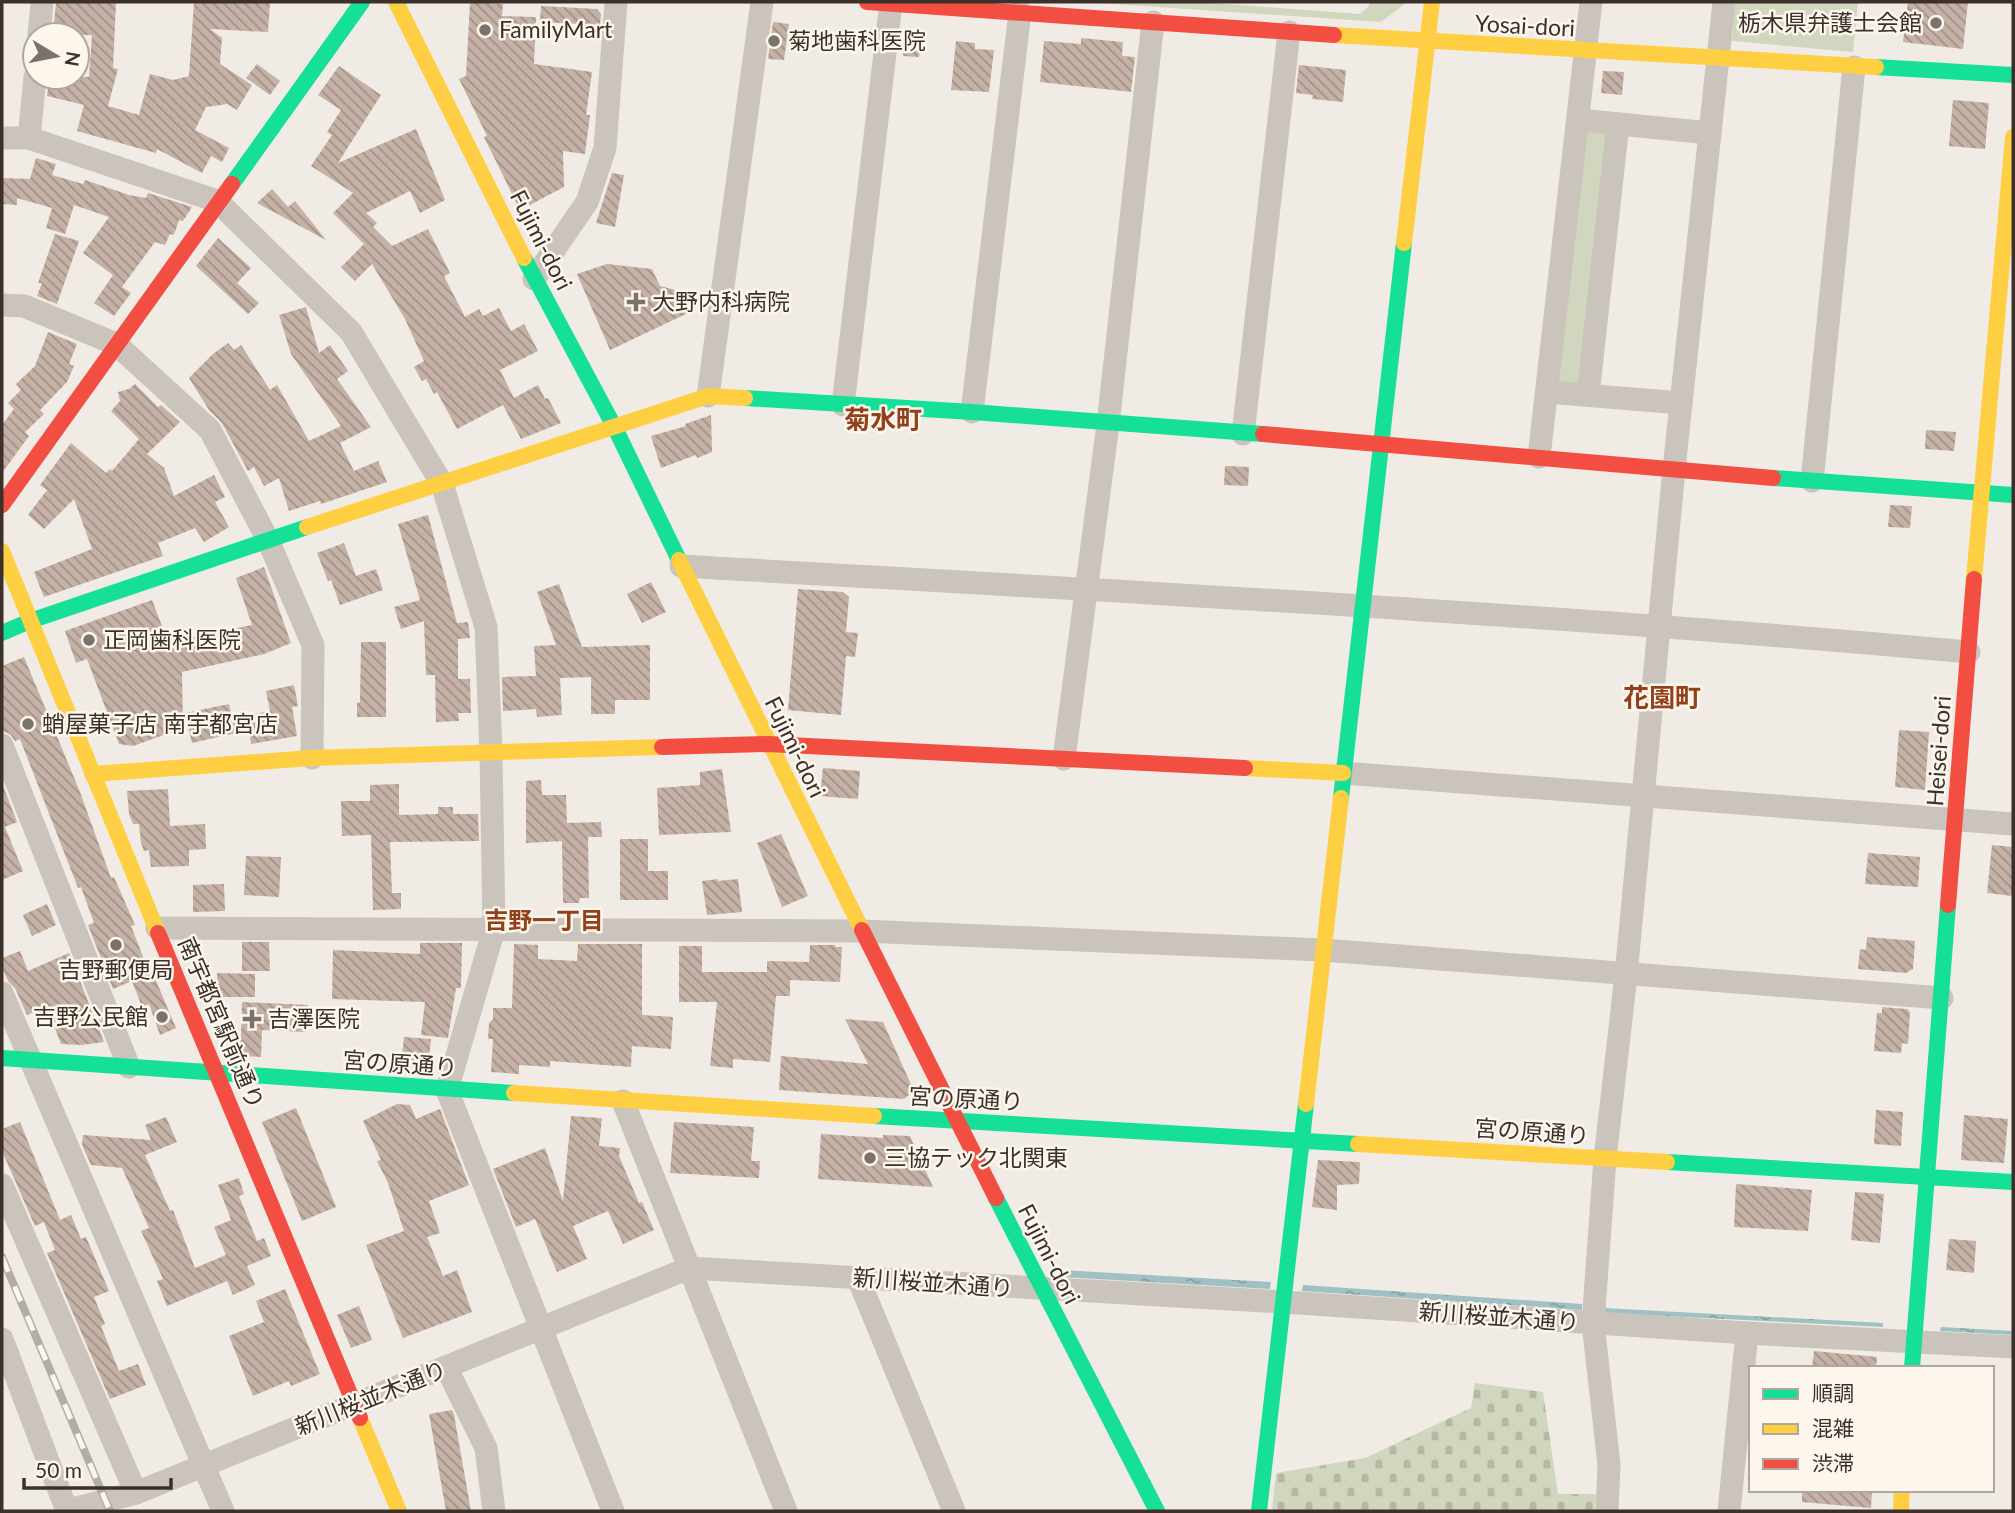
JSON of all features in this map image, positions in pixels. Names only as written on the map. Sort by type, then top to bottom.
[{"type":"street","points":[[40,21],[42,2]]},
{"type":"street","points":[[2,505],[362,2]]},
{"type":"street","name":"Fujimi-dori","points":[[396,2],[534,279],[615,428],[768,744],[1042,1290],[1157,1511]]},
{"type":"street","points":[[534,279],[587,202],[605,148],[616,2]]},
{"type":"street","points":[[708,396],[762,2]]},
{"type":"street","name":"Yosai-dori","points":[[867,2],[1427,42],[2013,75]]},
{"type":"street","points":[[1259,1511],[1432,2]]},
{"type":"street","points":[[1539,457],[1591,2]]},
{"type":"street","points":[[1607,1511],[1609,1465],[1593,1323],[1605,1159],[1724,2]]},
{"type":"street","points":[[843,405],[891,3]]},
{"type":"street","points":[[972,412],[1020,12]]},
{"type":"street","points":[[1064,760],[1108,424],[1153,22]]},
{"type":"street","points":[[1243,434],[1289,32]]},
{"type":"street","points":[[1811,481],[1854,67]]},
{"type":"street","points":[[29,138],[34,91]]},
{"type":"street","points":[[1578,120],[1710,133]]},
{"type":"street","points":[[1588,395],[1618,124]]},
{"type":"street","name":"Heisei-dori","points":[[1912,1366],[1981,493],[2013,137]]},
{"type":"street","points":[[2,138],[29,138],[217,201],[351,332],[442,484],[486,627],[494,929],[447,1090],[613,1511]]},
{"type":"street","points":[[2,305],[24,306],[116,344],[210,430],[268,540],[313,645],[312,758]]},
{"type":"street","points":[[1547,392],[1681,403]]},
{"type":"street","points":[[2,633],[268,540],[708,396],[972,412],[1381,443],[1811,481],[2013,495]]},
{"type":"street","name":"南宇都宮駅前通り","points":[[2,551],[399,1511]]},
{"type":"street","points":[[681,566],[1362,606],[1659,626],[1969,652]]},
{"type":"street","points":[[92,774],[312,758],[768,744],[1343,773],[2013,824]]},
{"type":"street","points":[[2,745],[129,1067]]},
{"type":"street","points":[[157,928],[862,931],[1323,950],[1942,998]]},
{"type":"street","points":[[2,993],[223,1511]]},
{"type":"street","name":"宮の原通り","points":[[2,1058],[623,1101],[2013,1182]]},
{"type":"street","points":[[623,1101],[786,1511]]},
{"type":"street","points":[[2,1185],[136,1493]]},
{"type":"street","name":"新川桜並木通り","points":[[66,1511],[136,1493],[689,1268],[2013,1347]]},
{"type":"street","points":[[858,1278],[954,1511]]},
{"type":"street","points":[[1728,1511],[1747,1333]]},
{"type":"street","points":[[2,1339],[66,1511]]},
{"type":"street","points":[[446,1367],[486,1448],[494,1511]]},
{"type":"street","points":[[1901,1511],[1902,1492]]},
{"type":"green space","points":[[1083,2],[1200,2],[1360,14],[1369,6],[1369,2],[1407,2],[1381,22]]},
{"type":"green space","points":[[1735,2],[1858,2],[1853,52],[1732,41]]},
{"type":"green space","points":[[1585,127],[1611,129],[1583,388],[1555,387]]},
{"type":"green space","points":[[1475,1383],[1543,1392],[1558,1494],[1596,1494],[1595,1511],[1272,1511],[1276,1473],[1365,1458],[1471,1408]]},
{"type":"water","points":[[1061,1270],[1271,1282],[1270,1289],[1062,1277]]},
{"type":"water","points":[[1303,1285],[1582,1304],[1582,1310],[1302,1291]]},
{"type":"water","points":[[1604,1308],[1883,1323],[1883,1327],[1603,1313]]},
{"type":"water","points":[[1941,1327],[2013,1331],[2013,1335],[1940,1331]]},
{"type":"building","points":[[56,2],[116,2],[113,68],[118,69],[108,106],[139,115],[150,74],[173,80],[189,76],[194,2],[270,2],[268,32],[210,29],[222,38],[220,64],[252,85],[237,110],[227,104],[206,107],[195,130],[229,148],[222,162],[211,156],[202,173],[157,149],[156,153],[77,131],[84,105],[47,96],[48,91],[91,91],[91,21],[54,21]]},
{"type":"building","points":[[470,2],[503,4],[502,16],[536,17],[534,64],[592,72],[586,115],[590,115],[585,154],[563,151],[564,187],[520,210],[459,79],[466,76]]},
{"type":"building","name":"栃木県弁護士会館","points":[[1908,2],[1968,2],[1963,49],[1903,42]]},
{"type":"building","points":[[541,6],[597,9],[601,14],[600,25],[540,22]]},
{"type":"building","name":"菊地歯科医院","points":[[773,22],[789,24],[784,60],[768,59]]},
{"type":"building","points":[[905,35],[922,36],[919,57],[903,56]]},
{"type":"building","points":[[1081,38],[1123,42],[1122,56],[1135,57],[1131,92],[1040,82],[1044,41],[1081,44]]},
{"type":"building","points":[[956,41],[975,43],[975,49],[994,50],[989,92],[951,90]]},
{"type":"building","points":[[257,64],[280,81],[270,95],[246,78]]},
{"type":"building","points":[[1299,65],[1346,70],[1343,102],[1312,99],[1313,95],[1296,93]]},
{"type":"building","points":[[339,66],[381,95],[338,163],[416,129],[445,200],[420,213],[410,191],[366,213],[377,223],[373,227],[392,246],[428,229],[450,273],[444,276],[465,317],[479,309],[483,316],[499,308],[511,331],[524,324],[538,351],[500,370],[514,398],[538,385],[561,423],[521,439],[503,405],[457,429],[437,392],[434,394],[426,379],[422,381],[414,367],[424,361],[405,319],[372,264],[355,281],[341,267],[364,244],[333,213],[353,193],[311,166],[332,135],[327,132],[341,110],[318,95]]},
{"type":"building","points":[[1603,71],[1624,72],[1622,95],[1601,93]]},
{"type":"building","points":[[1953,100],[1989,103],[1985,149],[1949,146]]},
{"type":"building","points":[[36,158],[56,164],[52,175],[83,184],[85,180],[129,195],[146,198],[148,193],[192,207],[183,221],[179,220],[175,232],[170,234],[165,245],[155,242],[122,287],[131,293],[114,316],[94,303],[113,275],[83,253],[109,217],[74,205],[65,234],[46,228],[52,208],[17,198],[17,205],[2,204],[2,178],[30,179]]},
{"type":"building","points":[[612,173],[624,175],[615,227],[596,223]]},
{"type":"building","points":[[272,189],[288,207],[295,201],[326,240],[257,203]]},
{"type":"building","points":[[55,234],[79,241],[57,304],[37,296],[42,283],[38,283]]},
{"type":"building","points":[[218,238],[251,268],[237,283],[259,303],[248,314],[196,266]]},
{"type":"building","name":"大野内科病院","points":[[607,264],[652,269],[660,286],[679,291],[686,314],[610,350],[577,274]]},
{"type":"building","points":[[306,307],[319,353],[330,345],[348,371],[337,379],[371,427],[340,443],[354,471],[378,461],[387,482],[321,504],[320,501],[289,511],[279,478],[264,486],[254,467],[248,471],[222,423],[209,410],[189,378],[228,343],[234,350],[241,345],[270,390],[277,385],[309,441],[341,426],[291,354],[279,315]]},
{"type":"building","points":[[48,332],[77,344],[69,364],[74,366],[67,382],[40,410],[44,414],[25,432],[29,436],[2,473],[2,425],[14,409],[8,403],[21,390],[16,384],[35,366]]},
{"type":"building","points":[[135,384],[158,407],[161,405],[180,422],[147,454],[164,468],[174,496],[214,475],[225,497],[215,502],[229,527],[204,542],[195,528],[158,543],[163,556],[44,597],[34,572],[92,549],[74,499],[44,529],[28,515],[47,490],[40,485],[71,443],[106,473],[110,469],[112,471],[139,439],[111,411],[120,401],[118,392]]},
{"type":"building","points":[[711,415],[712,452],[661,468],[651,436],[686,426],[685,424]]},
{"type":"building","points":[[1926,430],[1956,432],[1954,451],[1925,449]]},
{"type":"building","points":[[1225,466],[1249,467],[1248,486],[1224,485]]},
{"type":"building","points":[[1890,505],[1912,506],[1910,528],[1888,527]]},
{"type":"building","points":[[428,515],[457,623],[468,622],[470,638],[458,639],[458,679],[470,679],[471,713],[458,713],[459,721],[436,722],[435,675],[426,675],[424,621],[401,629],[394,607],[420,600],[398,524]]},
{"type":"building","points":[[344,543],[356,576],[376,569],[383,590],[340,605],[317,553]]},
{"type":"building","points":[[264,567],[291,643],[264,654],[182,672],[183,728],[133,746],[119,744],[87,659],[76,663],[65,631],[152,600],[168,642],[252,625],[236,578]]},
{"type":"building","points":[[651,582],[666,612],[642,623],[627,594]]},
{"type":"building","points":[[559,584],[582,647],[650,645],[650,700],[615,700],[615,714],[591,714],[591,677],[560,678],[562,715],[537,717],[536,709],[503,711],[502,677],[536,676],[534,646],[556,645],[537,592]]},
{"type":"building","points":[[798,589],[843,592],[849,597],[846,632],[858,633],[855,657],[846,656],[841,715],[788,710]]},
{"type":"building","points":[[361,642],[386,642],[386,717],[357,717],[357,703],[360,702]]},
{"type":"building","points":[[24,657],[80,792],[111,878],[114,877],[135,925],[131,926],[151,977],[154,976],[176,1028],[160,1035],[149,1004],[142,1007],[132,981],[113,989],[88,925],[94,923],[81,887],[78,888],[20,739],[15,741],[10,734],[2,731],[2,666]]},
{"type":"building","points":[[294,685],[298,706],[292,707],[297,736],[251,744],[249,730],[192,743],[185,713],[229,704],[232,718],[270,711],[266,691]]},
{"type":"building","points":[[1899,730],[1929,732],[1925,790],[1895,787]]},
{"type":"building","points":[[823,768],[860,771],[858,799],[820,796]]},
{"type":"building","points":[[722,769],[731,832],[659,835],[657,788],[700,785],[700,772]]},
{"type":"building","points":[[541,780],[542,795],[566,795],[567,823],[601,822],[602,837],[588,837],[589,898],[580,898],[579,903],[563,903],[562,841],[526,843],[526,781]]},
{"type":"building","points":[[2,783],[17,822],[5,827],[23,871],[2,880]]},
{"type":"building","points":[[399,784],[399,815],[438,814],[438,807],[453,807],[453,814],[478,814],[479,841],[390,842],[392,893],[401,893],[401,909],[373,910],[371,835],[342,836],[341,801],[370,801],[370,785]]},
{"type":"building","points":[[168,789],[170,826],[205,824],[206,849],[189,850],[189,866],[151,867],[149,850],[144,851],[141,843],[139,824],[133,824],[129,814],[127,791]]},
{"type":"building","points":[[781,834],[808,896],[782,907],[757,843]]},
{"type":"building","points":[[620,839],[648,839],[648,871],[668,871],[668,900],[620,900]]},
{"type":"building","points":[[1992,845],[2013,847],[2013,896],[1987,893]]},
{"type":"building","points":[[1868,853],[1920,857],[1918,887],[1865,884]]},
{"type":"building","points":[[246,856],[281,857],[279,897],[244,895]]},
{"type":"building","points":[[738,879],[742,912],[707,915],[702,881]]},
{"type":"building","points":[[224,884],[225,911],[193,912],[193,885]]},
{"type":"building","points":[[47,904],[56,925],[32,936],[23,915]]},
{"type":"building","points":[[1867,937],[1915,941],[1913,969],[1906,973],[1858,969],[1860,949],[1866,950]]},
{"type":"building","points":[[242,942],[269,942],[270,971],[242,971]]},
{"type":"building","points":[[420,943],[462,943],[461,988],[456,988],[448,1038],[421,1035],[425,1002],[332,999],[333,950],[420,954]]},
{"type":"building","points":[[514,944],[538,945],[538,959],[577,961],[578,944],[642,944],[642,1015],[673,1017],[671,1049],[632,1046],[631,1067],[550,1061],[550,1067],[519,1065],[519,1074],[491,1072],[493,1039],[488,1039],[489,1023],[493,1019],[493,1008],[512,1008]]},
{"type":"building","points":[[810,945],[842,947],[840,982],[790,980],[790,996],[776,996],[770,1062],[733,1059],[733,1068],[710,1066],[717,1002],[679,1002],[679,946],[702,946],[702,972],[767,972],[767,961],[809,962]]},
{"type":"building","points":[[20,951],[28,971],[69,953],[104,1042],[61,1044],[47,1007],[27,1015],[2,967],[2,958]]},
{"type":"building","points":[[217,973],[255,974],[255,997],[217,997]]},
{"type":"building","points":[[242,1002],[308,1005],[306,1032],[262,1030],[261,1057],[229,1055],[228,1036],[241,1036]]},
{"type":"building","points":[[1882,1007],[1907,1009],[1910,1012],[1908,1044],[1902,1043],[1901,1053],[1874,1051],[1877,1013],[1882,1013]]},
{"type":"building","points":[[845,1019],[883,1022],[914,1091],[904,1099],[779,1090],[781,1056],[868,1064]]},
{"type":"building","points":[[404,1037],[431,1039],[428,1068],[401,1066]]},
{"type":"building","points":[[397,1104],[410,1105],[416,1119],[440,1109],[469,1185],[429,1201],[440,1233],[427,1237],[443,1276],[457,1270],[472,1312],[403,1338],[366,1245],[404,1231],[388,1183],[377,1161],[381,1160],[363,1121]]},
{"type":"building","points":[[296,1108],[336,1207],[302,1221],[262,1122]]},
{"type":"building","points":[[1876,1110],[1903,1112],[1901,1146],[1874,1144]]},
{"type":"building","points":[[1964,1115],[2008,1119],[2004,1163],[1961,1160]]},
{"type":"building","points":[[571,1116],[602,1118],[599,1146],[620,1148],[619,1156],[654,1230],[623,1244],[608,1211],[573,1226],[587,1259],[557,1272],[535,1219],[516,1227],[493,1169],[545,1148],[563,1201]]},
{"type":"building","points":[[166,1117],[177,1142],[145,1155],[170,1211],[173,1210],[195,1268],[226,1255],[214,1227],[231,1220],[218,1185],[239,1178],[244,1194],[239,1196],[257,1241],[264,1238],[271,1256],[247,1266],[255,1285],[233,1295],[227,1281],[167,1306],[157,1281],[163,1279],[141,1231],[149,1228],[122,1168],[91,1165],[82,1145],[83,1135],[151,1140],[145,1125]]},
{"type":"building","points":[[20,1122],[60,1220],[71,1215],[81,1239],[86,1237],[109,1291],[94,1297],[105,1324],[101,1326],[119,1371],[138,1364],[146,1385],[110,1399],[47,1253],[55,1250],[44,1222],[35,1226],[2,1151],[2,1129]]},
{"type":"building","points":[[674,1122],[754,1127],[751,1161],[760,1161],[759,1178],[670,1173]]},
{"type":"building","name":"三協テック北関東","points":[[821,1134],[883,1138],[883,1135],[910,1136],[933,1187],[818,1179]]},
{"type":"building","points":[[1318,1160],[1360,1162],[1359,1184],[1337,1185],[1337,1210],[1312,1207]]},
{"type":"building","points":[[1736,1184],[1812,1190],[1808,1231],[1734,1227]]},
{"type":"building","points":[[1855,1192],[1884,1194],[1880,1243],[1851,1240]]},
{"type":"building","points":[[1949,1239],[1976,1241],[1974,1273],[1946,1270]]},
{"type":"building","points":[[285,1289],[320,1374],[291,1386],[289,1381],[253,1396],[229,1336],[264,1322],[256,1301]]},
{"type":"building","points":[[359,1306],[372,1340],[351,1348],[337,1315]]},
{"type":"building","points":[[1814,1351],[1877,1357],[1876,1366],[1812,1366]]},
{"type":"building","points":[[452,1410],[471,1511],[446,1511],[429,1414]]},
{"type":"building","points":[[1802,1492],[1872,1492],[1871,1508],[1802,1502]]},
{"type":"railway","points":[[2,1257],[110,1511]]},
{"type":"traffic: fast","points":[[232,184],[362,2]]},
{"type":"traffic: fast","points":[[1876,67],[2013,75]]},
{"type":"traffic: fast","points":[[1341,798],[1404,243]]},
{"type":"traffic: fast","points":[[524,258],[615,428],[679,560]]},
{"type":"traffic: fast","points":[[745,398],[1263,434]]},
{"type":"traffic: fast","points":[[1773,478],[2013,495]]},
{"type":"traffic: fast","points":[[2,633],[30,621],[307,527]]},
{"type":"traffic: fast","points":[[1912,1366],[1948,905]]},
{"type":"traffic: fast","points":[[2,1058],[514,1093]]},
{"type":"traffic: fast","points":[[1259,1511],[1306,1104]]},
{"type":"traffic: fast","points":[[874,1116],[1358,1144]]},
{"type":"traffic: fast","points":[[1667,1162],[2013,1182]]},
{"type":"traffic: fast","points":[[996,1198],[1157,1511]]},
{"type":"traffic: slow","points":[[396,2],[524,258]]},
{"type":"traffic: slow","points":[[1404,243],[1432,2]]},
{"type":"traffic: slow","points":[[1334,35],[1876,67]]},
{"type":"traffic: slow","points":[[1974,579],[2013,137]]},
{"type":"traffic: slow","points":[[307,527],[708,396],[745,398]]},
{"type":"traffic: slow","points":[[2,551],[158,933]]},
{"type":"traffic: slow","points":[[679,560],[862,930]]},
{"type":"traffic: slow","points":[[92,774],[312,758],[662,747]]},
{"type":"traffic: slow","points":[[1245,768],[1343,773]]},
{"type":"traffic: slow","points":[[1306,1104],[1341,798]]},
{"type":"traffic: slow","points":[[514,1093],[874,1116]]},
{"type":"traffic: slow","points":[[1358,1144],[1667,1162]]},
{"type":"traffic: slow","points":[[360,1418],[399,1511]]},
{"type":"traffic: slow","points":[[1901,1511],[1902,1492]]},
{"type":"traffic: jam","points":[[867,2],[1334,35]]},
{"type":"traffic: jam","points":[[2,505],[232,184]]},
{"type":"traffic: jam","points":[[1263,434],[1773,478]]},
{"type":"traffic: jam","points":[[1948,905],[1974,579]]},
{"type":"traffic: jam","points":[[662,747],[768,744],[1245,768]]},
{"type":"traffic: jam","points":[[862,930],[996,1198]]},
{"type":"traffic: jam","points":[[158,933],[360,1418]]},
{"type":"place","name":"栃木県弁護士会館","points":[[1936,23]]},
{"type":"place","name":"FamilyMart","points":[[485,30]]},
{"type":"place","name":"菊地歯科医院","points":[[774,41]]},
{"type":"place","name":"大野内科病院","points":[[636,302]]},
{"type":"place","name":"正岡歯科医院","points":[[89,640]]},
{"type":"place","name":"蛸屋菓子店 南宇都宮店","points":[[28,724]]},
{"type":"place","name":"吉野郵便局","points":[[116,945]]},
{"type":"place","name":"吉野公民館","points":[[162,1017]]},
{"type":"place","name":"吉澤医院","points":[[252,1019]]},
{"type":"place","name":"三協テック北関東","points":[[870,1158]]},
{"type":"district","name":"菊水町","points":[[883,420]]},
{"type":"district","name":"花園町","points":[[1662,698]]},
{"type":"district","name":"吉野一丁目","points":[[544,921]]}]
